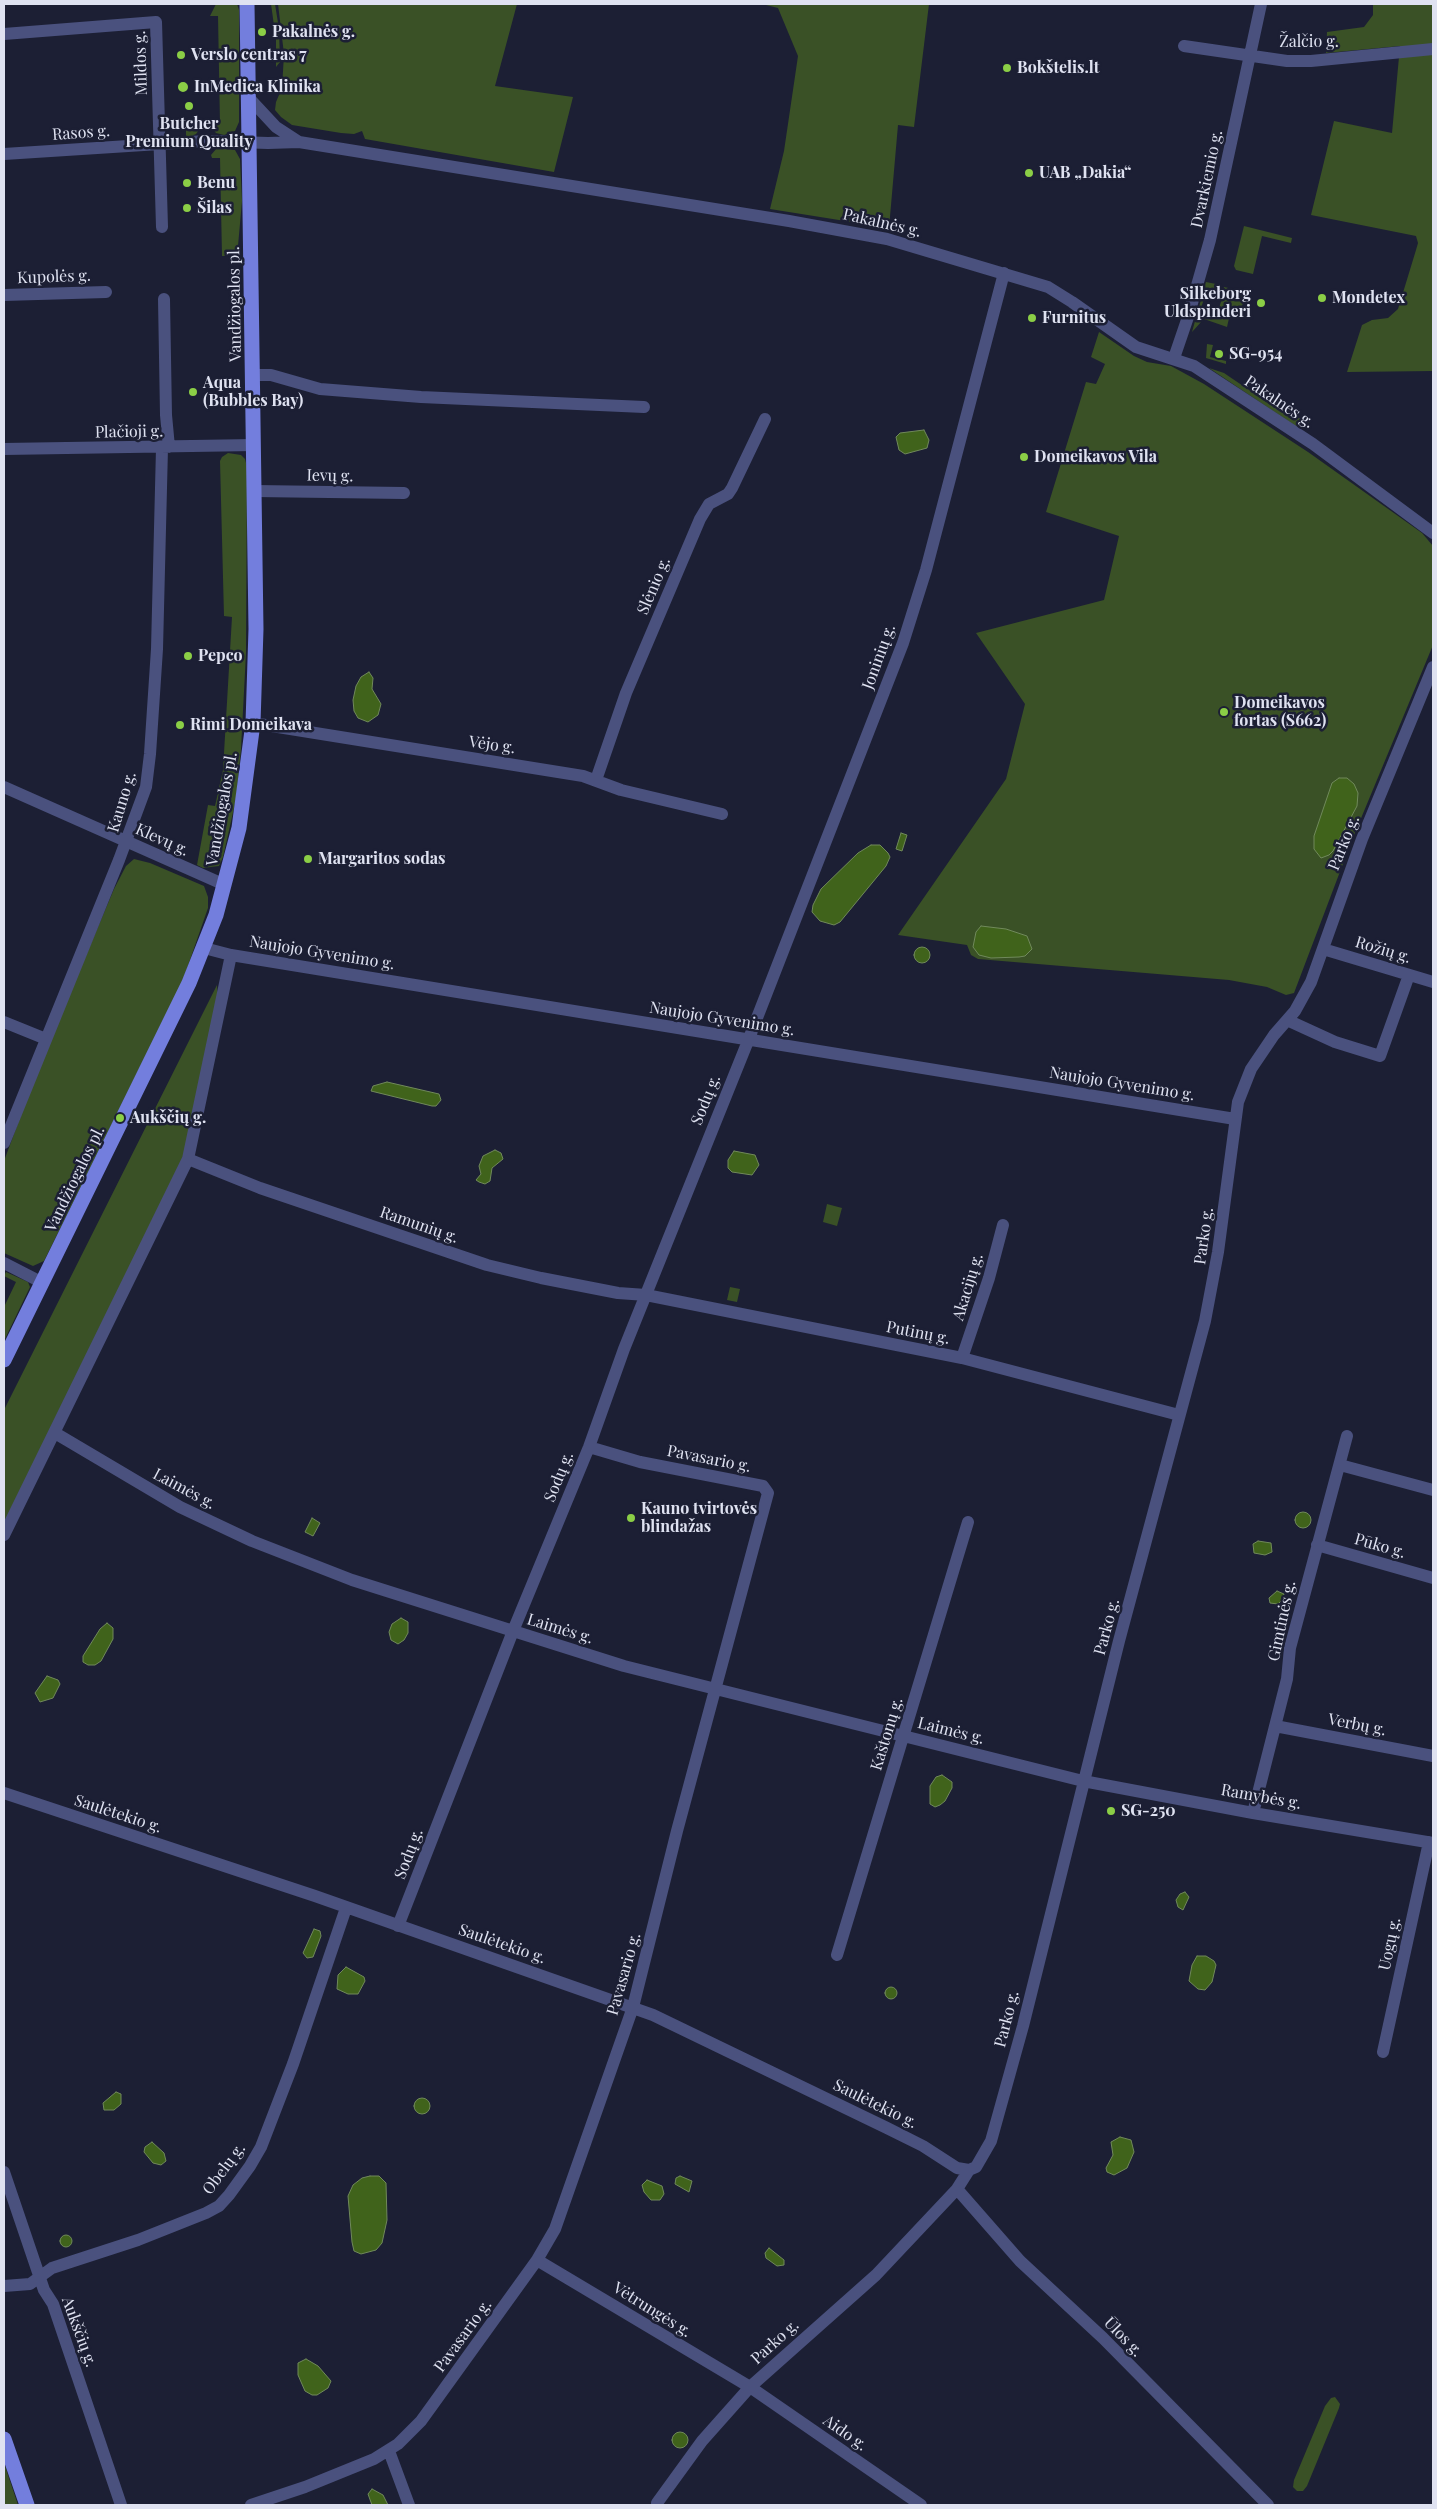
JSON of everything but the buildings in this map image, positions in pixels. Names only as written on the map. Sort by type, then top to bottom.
[{"type":"main road","name":"Vandžiogalos pl.","points":[[4,1360],[154,1059],[204,948],[225,885],[239,828],[253,723],[256,629],[254,375],[247,4]]},
{"type":"main road","points":[[4,2439],[27,2505]]},
{"type":"street","name":"Dvarkiemio g.","points":[[1174,358],[1210,240],[1261,4]]},
{"type":"street","name":"Mildos g.","points":[[4,34],[156,22],[162,227]]},
{"type":"street","name":"Žalčio g.","points":[[1184,46],[1287,61],[1312,61],[1433,49]]},
{"type":"street","points":[[248,98],[276,127],[299,142]]},
{"type":"street","name":"Rasos g.","points":[[4,154],[206,141],[250,142]]},
{"type":"street","name":"Pakalnės g.","points":[[250,142],[299,142],[861,232],[1035,282],[1061,294],[1136,347],[1174,358],[1209,374],[1252,402],[1433,533]]},
{"type":"street","name":"Joninių g.","points":[[748,1040],[903,643],[926,570],[1004,273]]},
{"type":"street","name":"Kupolės g.","points":[[4,295],[106,292]]},
{"type":"street","points":[[164,299],[166,447]]},
{"type":"street","points":[[254,375],[271,375],[320,388],[421,397],[644,407]]},
{"type":"street","name":"Slėnio g.","points":[[596,780],[632,680],[700,519],[710,504],[730,491],[765,419]]},
{"type":"street","name":"Plačioji g.","points":[[4,449],[254,446]]},
{"type":"street","name":"Kauno g.","points":[[4,1143],[126,842],[146,786],[157,649],[166,447]]},
{"type":"street","name":"Ievų g.","points":[[255,491],[404,493]]},
{"type":"street","name":"Parko g.","points":[[657,2502],[702,2441],[750,2387],[824,2320],[855,2296],[957,2190],[969,2170],[976,2167],[986,2152],[993,2135],[1023,2026],[1083,1781],[1205,1321],[1214,1279],[1238,1102],[1247,1076],[1265,1047],[1303,998],[1323,949],[1359,847],[1433,667]]},
{"type":"street","name":"Vėjo g.","points":[[253,723],[574,774],[621,790],[722,814]]},
{"type":"street","name":"Klevų g.","points":[[4,787],[225,885]]},
{"type":"street","name":"Naujojo Gyvenimo g.","points":[[204,948],[231,955],[1236,1118]]},
{"type":"street","name":"Rožių g.","points":[[1323,949],[1433,982]]},
{"type":"street","points":[[4,1535],[188,1159],[231,955]]},
{"type":"street","points":[[1287,1020],[1336,1042],[1380,1056],[1409,975]]},
{"type":"street","points":[[4,1022],[46,1038]]},
{"type":"street","name":"Sodų g.","points":[[398,1926],[513,1631],[589,1447],[646,1296],[748,1040]]},
{"type":"street","name":"Ramunių g.","points":[[188,1159],[260,1188],[484,1264],[566,1283],[646,1296]]},
{"type":"street","name":"Akacijų g.","points":[[962,1358],[989,1278],[1003,1225]]},
{"type":"street","points":[[4,1264],[43,1283]]},
{"type":"street","name":"Putinų g.","points":[[646,1296],[962,1358],[1180,1415]]},
{"type":"street","name":"Laimės g.","points":[[55,1433],[180,1507],[252,1541],[352,1580],[661,1677],[716,1688],[1083,1781]]},
{"type":"street","name":"Gimtinės g.","points":[[1253,1813],[1287,1679],[1290,1648],[1347,1436]]},
{"type":"street","name":"Pavasario g.","points":[[252,2505],[305,2487],[389,2451],[413,2430],[424,2417],[537,2260],[558,2220],[633,2007],[716,1688],[768,1500],[768,1490],[763,1486],[640,1462],[589,1447]]},
{"type":"street","points":[[1340,1464],[1433,1490]]},
{"type":"street","name":"Kaštonų g.","points":[[836,1955],[968,1522]]},
{"type":"street","name":"Pūko g.","points":[[1317,1545],[1433,1578]]},
{"type":"street","name":"Verbų g.","points":[[1275,1726],[1433,1756]]},
{"type":"street","name":"Ramybės g.","points":[[1083,1781],[1253,1813],[1431,1842]]},
{"type":"street","name":"Saulėtekio g.","points":[[4,1793],[633,2007],[753,2062],[923,2146],[957,2168],[969,2170]]},
{"type":"street","name":"Uogų g.","points":[[1383,2052],[1431,1842]]},
{"type":"street","name":"Obelų g.","points":[[4,2286],[26,2286],[52,2268],[138,2240],[206,2214],[219,2206],[229,2195],[261,2147],[293,2064],[346,1908]]},
{"type":"street","name":"Aukščių g.","points":[[4,2172],[39,2276],[53,2304],[121,2505]]},
{"type":"street","name":"Ūlos g.","points":[[957,2190],[1020,2261],[1103,2338],[1268,2505]]},
{"type":"street","name":"Vėtrungės g.","points":[[537,2260],[750,2387]]},
{"type":"street","name":"Aido g.","points":[[750,2387],[921,2505]]},
{"type":"street","points":[[389,2451],[409,2505]]},
{"type":"shaded area","points":[[216,4],[237,4],[239,10],[239,122],[235,131],[224,135],[216,133],[212,128],[213,125],[220,124],[218,16],[210,16]]},
{"type":"shaded area","points":[[271,4],[275,4],[279,29],[280,62],[276,67],[276,40]]},
{"type":"shaded area","points":[[278,4],[517,4],[495,86],[573,97],[554,172],[365,139],[362,131],[354,134],[341,133],[292,125],[275,110],[282,88],[284,54]]},
{"type":"shaded area","points":[[762,4],[929,4],[914,127],[898,125],[889,228],[770,209],[784,151],[798,56],[778,8]]},
{"type":"shaded area","points":[[1373,4],[1433,4],[1433,371],[1347,372],[1362,325],[1372,320],[1388,318],[1398,309],[1418,243],[1416,236],[1311,215],[1334,121],[1392,133],[1400,46],[1326,53],[1327,32],[1364,27],[1373,15]]},
{"type":"shaded area","points":[[186,126],[202,126],[196,134],[189,137],[186,136]]},
{"type":"shaded area","points":[[217,148],[235,150],[240,159],[242,201],[238,246],[236,253],[230,252],[230,256],[222,256],[220,158],[212,158],[211,155]]},
{"type":"shaded area","points":[[1244,226],[1292,238],[1291,243],[1262,236],[1253,274],[1236,270],[1234,266]]},
{"type":"shaded area","points":[[1206,282],[1216,284],[1216,289],[1211,288],[1208,297],[1205,296],[1201,308],[1204,310],[1202,321],[1192,332]]},
{"type":"shaded area","points":[[1224,287],[1246,292],[1239,317],[1230,314],[1227,327],[1204,319],[1205,315],[1216,318]]},
{"type":"shaded area","name":"Domeikavos fortas (S662)","points":[[1099,332],[1134,356],[1147,362],[1171,366],[1204,384],[1308,452],[1422,533],[1433,546],[1433,645],[1352,840],[1294,993],[1286,995],[1267,987],[1229,980],[978,959],[971,955],[967,945],[898,935],[1006,779],[1025,704],[976,633],[1104,600],[1119,536],[1046,512],[1086,382],[1096,384],[1105,364],[1091,357]]},
{"type":"shaded area","points":[[1207,344],[1213,345],[1210,357],[1226,361],[1226,364],[1206,358]]},
{"type":"shaded area","points":[[1209,368],[1224,373],[1280,411],[1310,422],[1304,427],[1297,427]]},
{"type":"shaded area","points":[[924,430],[929,440],[927,448],[905,454],[899,450],[896,437],[900,433]]},
{"type":"shaded area","points":[[228,453],[241,455],[245,459],[247,467],[246,653],[241,749],[236,799],[223,857],[219,866],[203,868],[197,865],[208,805],[215,806],[223,770],[232,617],[224,616],[220,461]]},
{"type":"shaded area","points":[[369,672],[373,678],[372,689],[381,704],[378,715],[368,722],[358,718],[354,711],[353,700],[356,686],[361,677]]},
{"type":"shaded area","points":[[1339,778],[1347,778],[1354,784],[1358,793],[1357,806],[1333,851],[1321,858],[1314,849],[1314,836],[1332,783]]},
{"type":"shaded area","points":[[901,833],[907,835],[902,851],[896,849]]},
{"type":"shaded area","points":[[871,845],[880,845],[888,853],[890,857],[886,866],[840,922],[834,925],[820,921],[812,912],[813,905],[821,889],[858,853]]},
{"type":"shaded area","points":[[134,859],[150,863],[204,886],[208,897],[208,908],[183,980],[44,1261],[33,1266],[4,1253],[4,1161],[38,1069],[114,889],[126,866]]},
{"type":"shaded area","points":[[981,926],[1006,929],[1027,936],[1032,949],[1025,956],[1019,957],[991,958],[979,955],[973,947],[976,932]]},
{"type":"shaded area","points":[[922,947],[928,949],[930,955],[928,961],[922,963],[916,961],[914,955],[916,949]]},
{"type":"shaded area","points":[[217,985],[219,1020],[188,1159],[4,1535],[4,1410]]},
{"type":"shaded area","points":[[387,1082],[439,1094],[441,1100],[436,1106],[432,1106],[371,1091],[373,1086]]},
{"type":"shaded area","points":[[495,1150],[501,1153],[503,1159],[492,1168],[490,1181],[485,1184],[479,1182],[476,1180],[481,1174],[479,1166],[483,1156]]},
{"type":"shaded area","points":[[734,1151],[755,1155],[759,1165],[752,1175],[732,1172],[728,1168],[728,1160]]},
{"type":"shaded area","points":[[827,1204],[842,1208],[837,1226],[823,1222]]},
{"type":"shaded area","points":[[6,1272],[28,1282],[30,1287],[4,1341],[4,1307],[16,1282],[4,1276]]},
{"type":"shaded area","points":[[730,1287],[740,1289],[737,1302],[727,1300]]},
{"type":"shaded area","points":[[1300,1512],[1306,1512],[1311,1517],[1309,1526],[1300,1528],[1295,1523],[1295,1517]]},
{"type":"shaded area","points":[[312,1518],[320,1523],[313,1536],[305,1532]]},
{"type":"shaded area","points":[[1258,1541],[1271,1543],[1272,1552],[1265,1555],[1254,1553],[1253,1544]]},
{"type":"shaded area","points":[[1277,1591],[1284,1594],[1282,1600],[1278,1604],[1270,1603],[1269,1598]]},
{"type":"shaded area","points":[[401,1618],[408,1622],[408,1633],[404,1640],[398,1644],[391,1640],[389,1632],[392,1624]]},
{"type":"shaded area","points":[[107,1623],[113,1628],[113,1639],[101,1661],[95,1665],[88,1665],[83,1662],[83,1656],[100,1629]]},
{"type":"shaded area","points":[[47,1676],[58,1680],[60,1684],[53,1698],[40,1702],[35,1693]]},
{"type":"shaded area","points":[[942,1775],[952,1782],[952,1788],[945,1801],[935,1807],[930,1804],[930,1786],[936,1777]]},
{"type":"shaded area","points":[[1185,1892],[1189,1897],[1183,1910],[1178,1907],[1176,1900],[1180,1894]]},
{"type":"shaded area","points":[[314,1929],[320,1931],[321,1936],[313,1957],[307,1958],[303,1953]]},
{"type":"shaded area","points":[[1197,1956],[1206,1956],[1214,1961],[1216,1965],[1212,1982],[1205,1990],[1198,1989],[1189,1981],[1192,1965]]},
{"type":"shaded area","points":[[346,1967],[364,1977],[365,1981],[358,1994],[348,1994],[337,1989],[338,1975]]},
{"type":"shaded area","points":[[889,1987],[893,1987],[897,1993],[893,1999],[889,1999],[885,1995],[885,1991]]},
{"type":"shaded area","points":[[116,2092],[121,2094],[121,2104],[114,2110],[104,2110],[103,2103]]},
{"type":"shaded area","points":[[419,2098],[425,2098],[430,2103],[428,2112],[419,2114],[414,2109],[414,2103]]},
{"type":"shaded area","points":[[1120,2137],[1131,2140],[1134,2152],[1127,2168],[1114,2175],[1107,2172],[1106,2168],[1113,2155],[1111,2142]]},
{"type":"shaded area","points":[[152,2142],[164,2153],[166,2161],[161,2165],[153,2163],[144,2152],[145,2147]]},
{"type":"shaded area","points":[[379,2176],[386,2183],[387,2220],[382,2243],[376,2250],[361,2254],[354,2251],[348,2196],[353,2185],[362,2178]]},
{"type":"shaded area","points":[[680,2176],[692,2181],[689,2192],[675,2184],[676,2178]]},
{"type":"shaded area","points":[[647,2180],[662,2186],[664,2194],[660,2200],[651,2200],[644,2192],[642,2185]]},
{"type":"shaded area","points":[[68,2235],[71,2236],[71,2246],[64,2247],[61,2246],[60,2239],[61,2236]]},
{"type":"shaded area","points":[[769,2248],[784,2260],[784,2265],[777,2266],[766,2258],[765,2253]]},
{"type":"shaded area","points":[[306,2359],[318,2366],[331,2381],[328,2388],[317,2395],[312,2395],[305,2391],[298,2375],[298,2363]]},
{"type":"shaded area","points":[[1335,2397],[1340,2404],[1339,2408],[1307,2486],[1303,2491],[1297,2491],[1293,2487],[1294,2480],[1325,2406],[1331,2398]]},
{"type":"shaded area","points":[[680,2432],[686,2434],[688,2440],[686,2446],[680,2448],[674,2446],[672,2440],[674,2434]]},
{"type":"shaded area","points":[[4,2463],[18,2505],[4,2505]]},
{"type":"shaded area","points":[[372,2489],[383,2495],[388,2505],[372,2505],[368,2494]]},
{"type":"place","name":"Pakalnės g.","points":[[262,32]]},
{"type":"place","name":"Verslo centras 7","points":[[181,55]]},
{"type":"place","name":"Bokštelis.lt","points":[[1007,68]]},
{"type":"place","name":"InMedica Klinika","points":[[183,87]]},
{"type":"place","name":"Butcher Premium Quality","points":[[189,106]]},
{"type":"place","name":"UAB „Dakia“","points":[[1029,173]]},
{"type":"place","name":"Benu","points":[[187,183]]},
{"type":"place","name":"Šilas","points":[[187,208]]},
{"type":"place","name":"Mondetex","points":[[1322,298]]},
{"type":"place","name":"Silkeborg Uldspinderi","points":[[1261,303]]},
{"type":"place","name":"Furnitus","points":[[1032,318]]},
{"type":"place","name":"SG-954","points":[[1219,354]]},
{"type":"place","name":"Aqua (Bubbles Bay)","points":[[193,392]]},
{"type":"place","name":"Domeikavos Vila","points":[[1024,457]]},
{"type":"place","name":"Pepco","points":[[188,656]]},
{"type":"place","name":"Domeikavos fortas (S662)","points":[[1224,712]]},
{"type":"place","name":"Rimi Domeikava","points":[[180,725]]},
{"type":"place","name":"Margaritos sodas","points":[[308,859]]},
{"type":"place","name":"Aukščių g.","points":[[120,1118]]},
{"type":"place","name":"Kauno tvirtovės blindažas","points":[[631,1518]]},
{"type":"place","name":"SG-250","points":[[1111,1811]]}]
